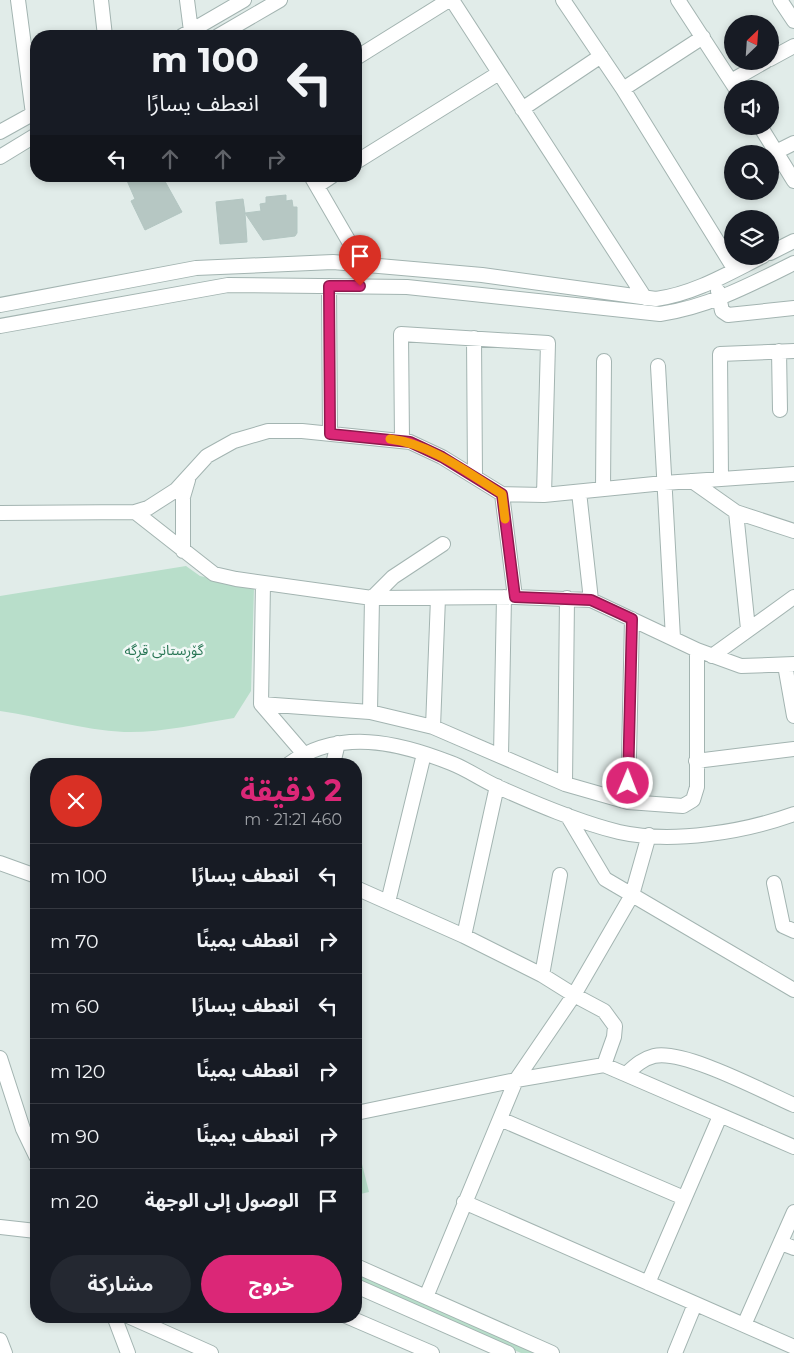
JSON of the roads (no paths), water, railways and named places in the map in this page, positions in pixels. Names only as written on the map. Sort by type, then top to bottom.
[{"type":"street","points":[[18,0],[30,85]]},
{"type":"street","points":[[101,0],[104,30]]},
{"type":"street","points":[[187,0],[187,30]]},
{"type":"street","points":[[194,30],[244,0]]},
{"type":"street","points":[[230,30],[280,0]]},
{"type":"street","points":[[362,54],[450,0],[645,298]]},
{"type":"street","points":[[563,0],[623,89],[735,270]]},
{"type":"street","points":[[678,0],[704,37],[730,80]]},
{"type":"street","points":[[780,0],[794,21]]},
{"type":"street","points":[[623,89],[704,37]]},
{"type":"street","points":[[779,54],[794,46]]},
{"type":"street","points":[[522,109],[601,56]]},
{"type":"street","points":[[740,80],[754,70]]},
{"type":"street","points":[[362,158],[499,74]]},
{"type":"street","points":[[0,132],[30,115]]},
{"type":"street","points":[[0,157],[30,139]]},
{"type":"street","points":[[779,150],[794,143]]},
{"type":"street","points":[[779,157],[794,181]]},
{"type":"street","points":[[315,182],[362,264]]},
{"type":"street","points":[[779,248],[794,241]]},
{"type":"street","points":[[0,305],[196,268],[226,265],[333,262],[482,274],[656,299],[680,295],[717,280],[745,265]]},
{"type":"street","points":[[0,326],[209,286],[329,286],[433,289],[660,314],[685,310],[719,299],[794,263]]},
{"type":"street","points":[[717,280],[722,311],[734,316],[794,308]]},
{"type":"street","points":[[329,286],[330,434]]},
{"type":"street","points":[[402,440],[401,334],[548,343],[544,495]]},
{"type":"street","points":[[474,338],[475,477]]},
{"type":"street","points":[[721,479],[720,354],[794,351]]},
{"type":"street","points":[[779,352],[780,410]]},
{"type":"street","points":[[603,489],[604,362]]},
{"type":"street","points":[[658,366],[673,638]]},
{"type":"street","points":[[0,513],[135,512],[156,503],[188,479],[207,456],[234,441],[268,432],[302,430],[402,440],[442,457],[502,494],[544,495],[664,483],[794,474]]},
{"type":"street","points":[[183,550],[183,497],[188,479]]},
{"type":"street","points":[[692,481],[736,512],[794,531]]},
{"type":"street","points":[[579,492],[591,600]]},
{"type":"street","points":[[501,755],[509,597],[502,494]]},
{"type":"street","points":[[135,512],[214,574],[263,583],[372,598],[509,597],[591,600],[696,650],[741,666],[789,664],[794,716]]},
{"type":"street","points":[[736,512],[748,629]]},
{"type":"street","points":[[370,712],[372,598],[393,577],[442,544]]},
{"type":"street","points":[[263,583],[261,704],[304,754]]},
{"type":"street","points":[[712,656],[794,597]]},
{"type":"street","points":[[433,728],[438,598]]},
{"type":"street","points":[[565,784],[567,598]]},
{"type":"street","points":[[628,802],[632,619]]},
{"type":"street","points":[[261,704],[370,712],[433,728],[501,755],[565,784],[628,802],[682,806],[693,800],[697,787],[696,650]]},
{"type":"street","points":[[298,758],[324,745],[338,742],[355,740],[376,742],[452,763],[497,786],[567,815],[612,830],[649,835],[736,831],[762,825],[794,814]]},
{"type":"street","points":[[334,758],[338,742]]},
{"type":"street","points":[[696,762],[794,749]]},
{"type":"street","points":[[388,902],[424,754]]},
{"type":"street","points":[[464,936],[497,786]]},
{"type":"street","points":[[567,815],[606,879],[632,896],[754,964],[794,990]]},
{"type":"street","points":[[426,1296],[516,1080],[574,995],[632,896],[649,835]]},
{"type":"street","points":[[0,863],[30,874]]},
{"type":"street","points":[[542,975],[560,875]]},
{"type":"street","points":[[774,883],[783,926],[794,931]]},
{"type":"street","points":[[362,891],[464,936],[542,975],[604,1011],[615,1026],[614,1037],[604,1065]]},
{"type":"street","points":[[626,1074],[642,1060],[656,1055],[685,1058],[794,1105]]},
{"type":"street","points":[[0,1058],[30,1134]]},
{"type":"street","points":[[362,1112],[516,1080],[604,1065],[794,1147]]},
{"type":"street","points":[[648,1283],[720,1116]]},
{"type":"street","points":[[500,1119],[684,1198]]},
{"type":"street","points":[[464,1202],[794,1347]]},
{"type":"street","points":[[744,1325],[794,1212]]},
{"type":"street","points":[[0,1227],[30,1230]]},
{"type":"street","points":[[781,1242],[794,1248]]},
{"type":"street","points":[[362,1269],[552,1353]]},
{"type":"street","points":[[362,1289],[508,1353]]},
{"type":"street","points":[[675,1353],[695,1304]]},
{"type":"street","points":[[117,1323],[128,1353]]},
{"type":"street","points":[[144,1323],[211,1353]]},
{"type":"street","points":[[362,1323],[432,1353]]},
{"type":"street","points":[[0,1340],[5,1353]]},
{"type":"park label","name":"گۆڕستانی قڕگە","points":[[164,650]]}]
